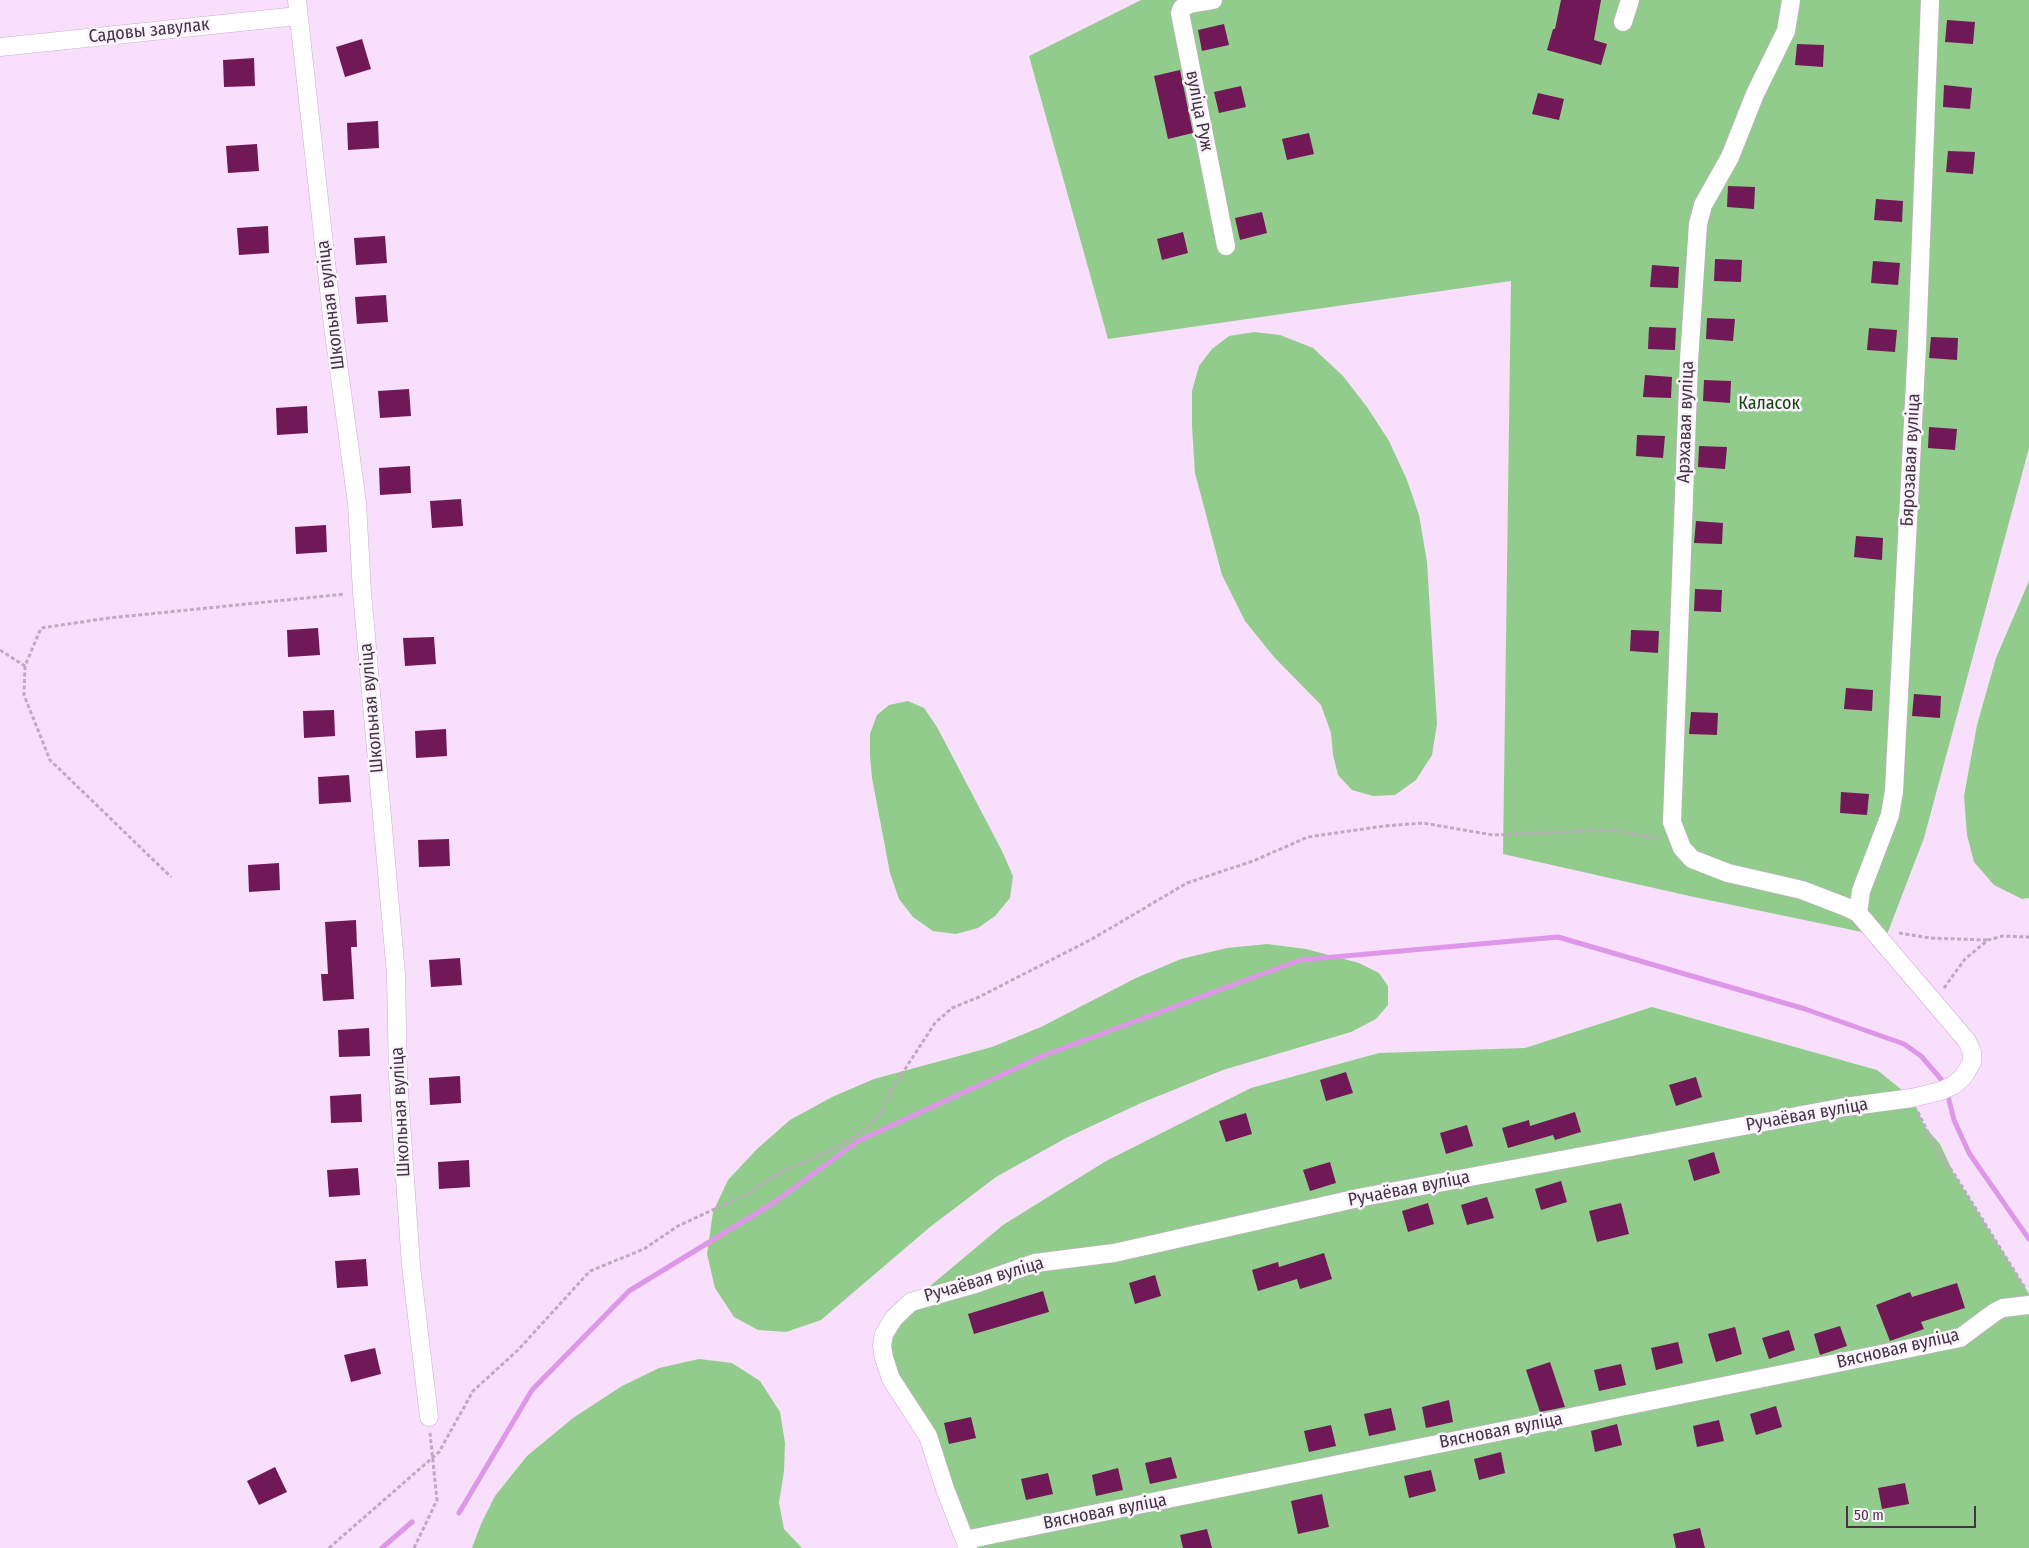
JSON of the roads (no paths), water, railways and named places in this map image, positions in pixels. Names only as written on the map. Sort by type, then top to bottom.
[{"type":"street","name":"вуліца Руж","points":[[1213,0],[1190,4],[1182,8],[1180,13],[1226,246]]},
{"type":"street","points":[[1623,22],[1630,0]]},
{"type":"street","name":"Арэхавая вуліца","points":[[1791,0],[1786,31],[1755,94],[1730,157],[1703,205],[1695,243],[1672,822],[1680,843],[1692,859],[1728,873],[1802,890],[1858,913]]},
{"type":"street","name":"Бярозавая вуліца","points":[[1858,913],[1861,891],[1890,815],[1894,791],[1917,345],[1930,0]]},
{"type":"street","name":"Садовы завулак","points":[[0,46],[297,8]]},
{"type":"street","name":"Школьная вуліца","points":[[297,8],[333,326],[357,503],[362,592],[396,974],[398,1077],[411,1266],[428,1417]]},
{"type":"street","name":"Ручаёвая вуліца","points":[[966,1544],[945,1489],[928,1436],[891,1379],[884,1358],[882,1346],[884,1334],[894,1318],[911,1302],[975,1284],[1035,1263],[1114,1253],[1363,1197],[1835,1109],[1912,1098],[1948,1088],[1963,1076],[1972,1062],[1972,1052],[1967,1041],[1858,913]]},
{"type":"street","name":"Вясновая вуліца","points":[[966,1544],[1960,1338],[2003,1308],[2029,1305]]},
{"type":"waterway","points":[[459,1513],[532,1390],[629,1291],[775,1202],[858,1141],[1045,1055],[1300,960],[1558,937],[1805,1009],[1904,1044],[1921,1056],[1941,1079],[1948,1096],[1954,1120],[1969,1153],[2029,1239]]},
{"type":"waterway","points":[[382,1548],[412,1522]]},
{"type":"park label","name":"Каласок","points":[[1769,404]]}]
